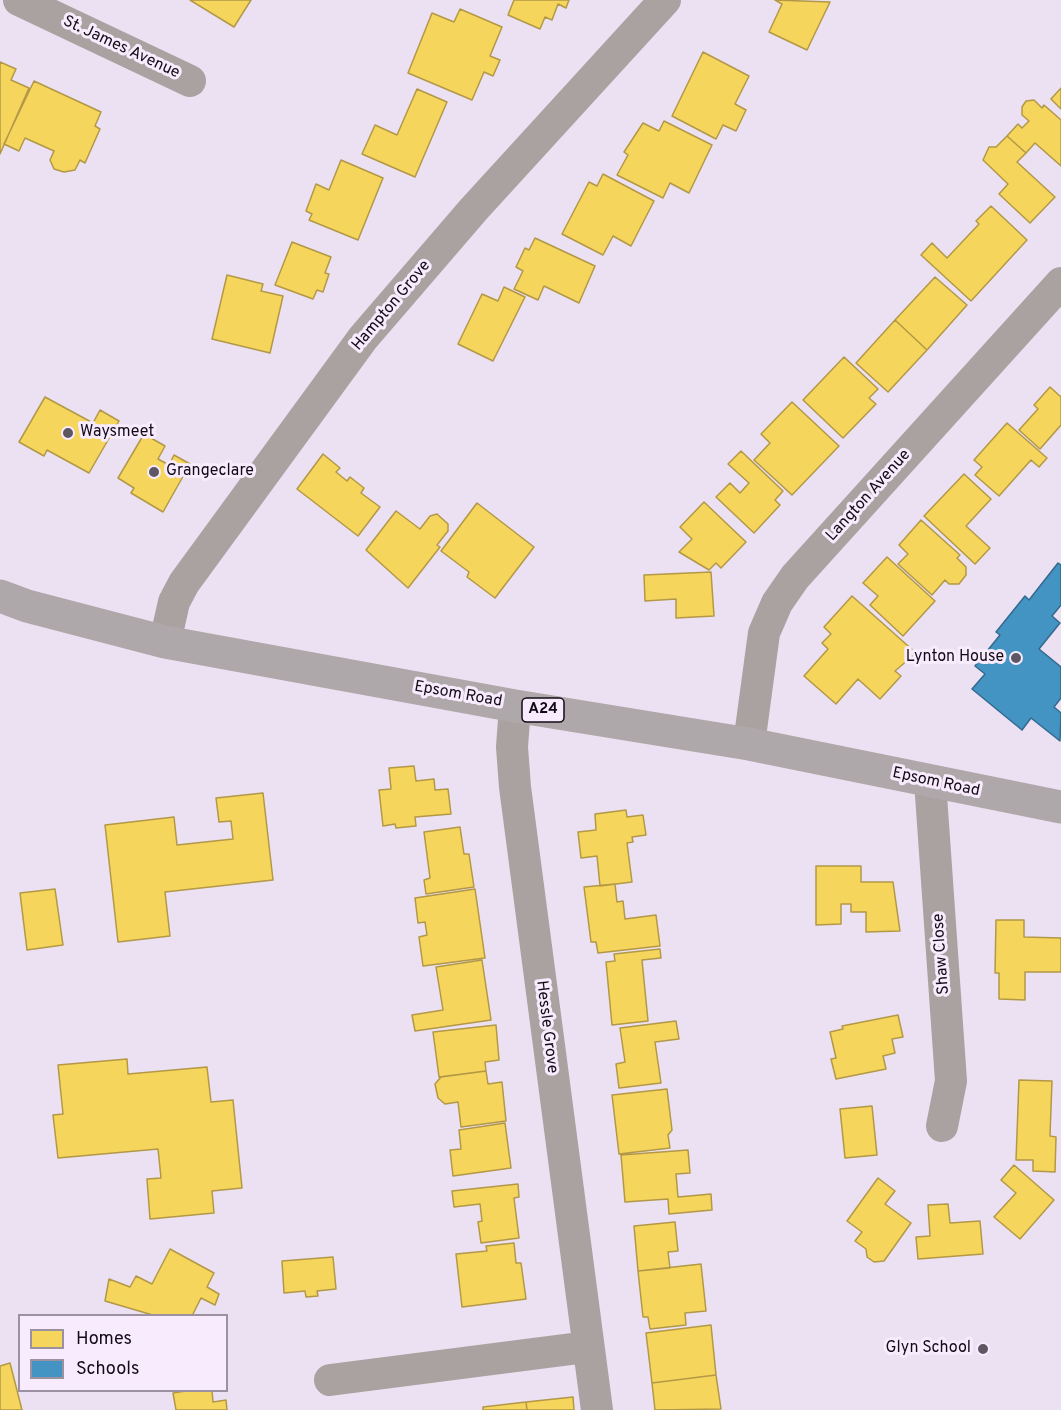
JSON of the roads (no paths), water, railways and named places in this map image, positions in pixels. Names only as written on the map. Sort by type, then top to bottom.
[{"type":"highway","name":"Epsom Road","points":[[0,596],[27,606],[165,642],[515,706],[749,744],[1061,807]]},
{"type":"street","name":"St. James Avenue","points":[[19,0],[190,81]]},
{"type":"street","name":"Hampton Grove","points":[[165,642],[174,602],[184,583],[363,338],[474,209],[665,0]]},
{"type":"street","name":"Langton Avenue","points":[[749,744],[764,633],[777,603],[795,577],[1061,283]]},
{"type":"street","name":"Hessle Grove","points":[[515,706],[512,747],[515,787],[597,1410]]},
{"type":"street","name":"Shaw Close","points":[[930,782],[951,1081],[942,1126]]},
{"type":"street","points":[[330,1380],[587,1347]]},
{"type":"place","name":"Waysmeet","points":[[68,433]]},
{"type":"place","name":"Grangeclare","points":[[154,472]]},
{"type":"place","name":"Lynton House","points":[[1016,658]]},
{"type":"place","name":"Glyn School","points":[[983,1349]]}]
